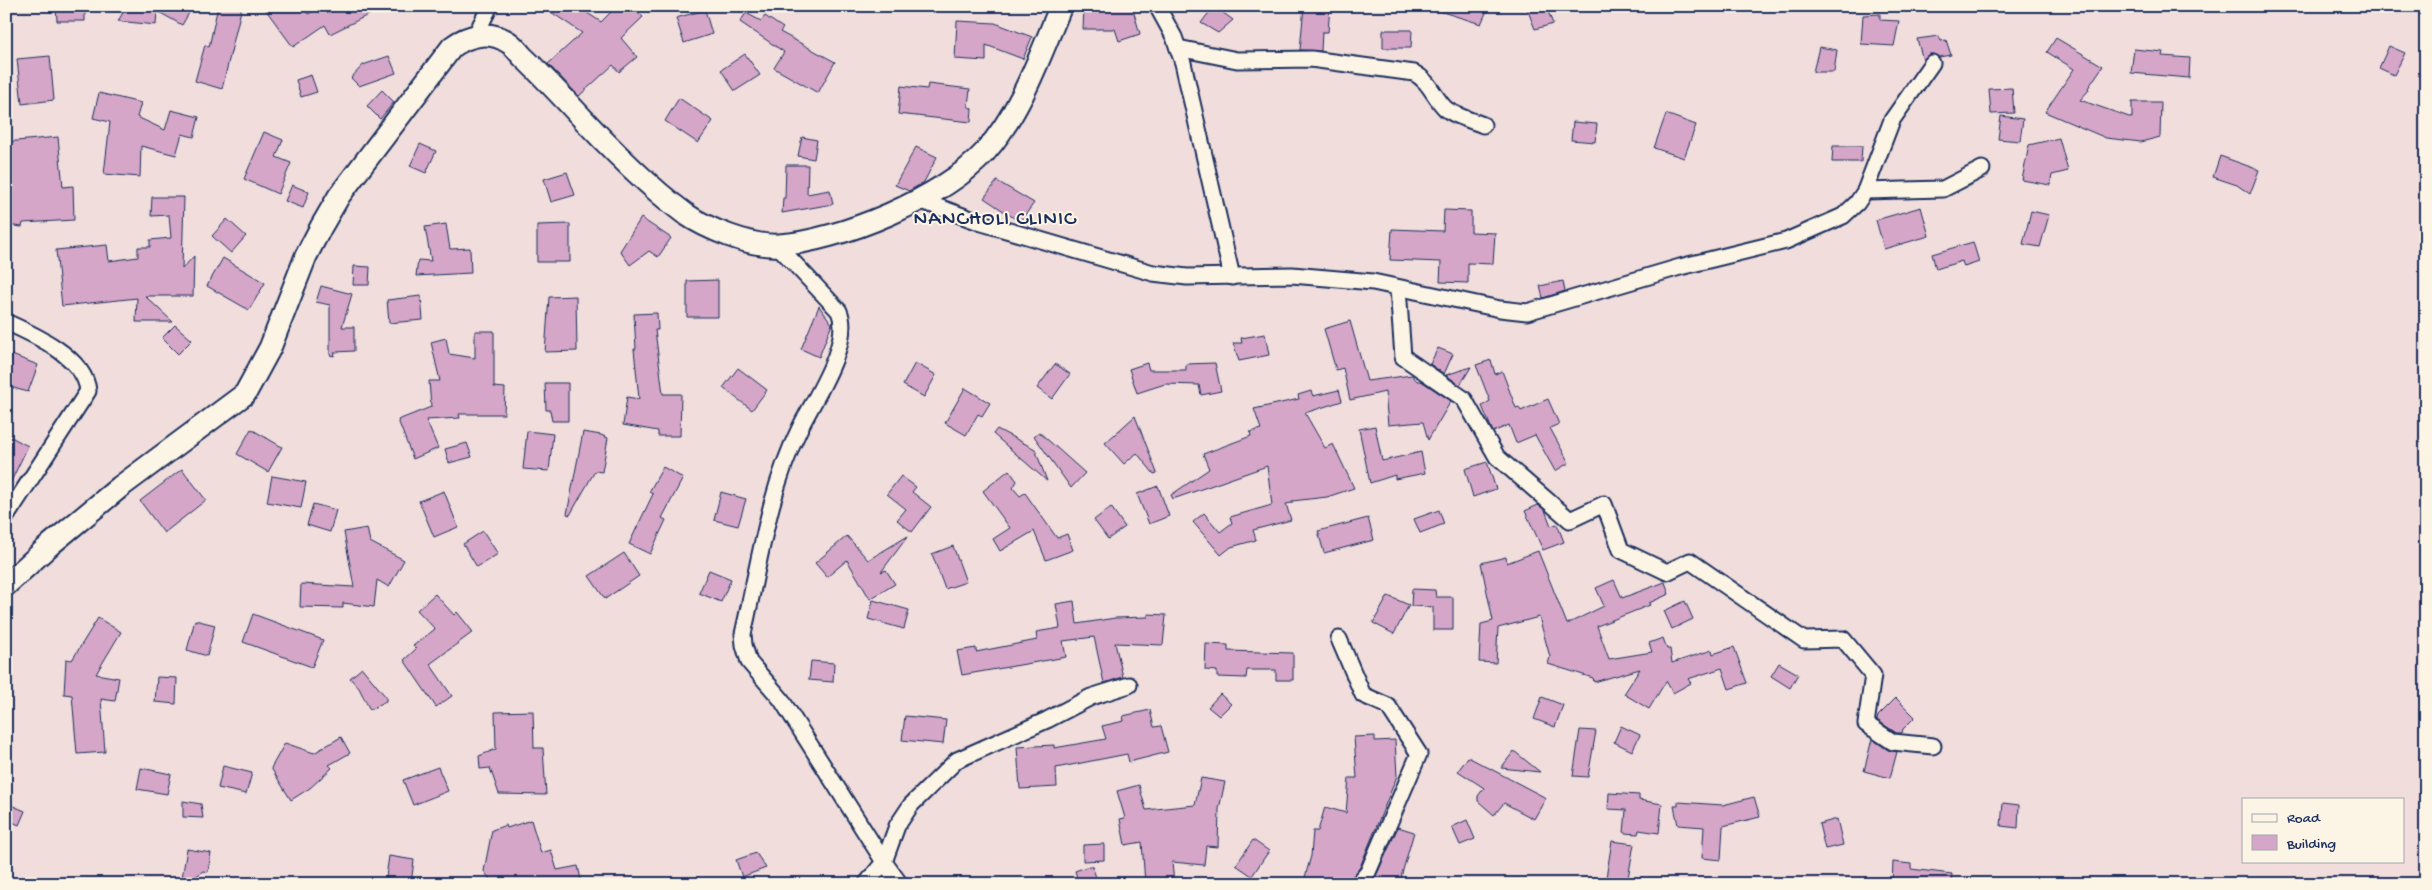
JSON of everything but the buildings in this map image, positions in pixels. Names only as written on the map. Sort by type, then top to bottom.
[{"type":"street","points":[[476,34],[490,6]]},
{"type":"street","points":[[6,585],[51,544],[120,487],[245,394],[270,348],[306,256],[339,196],[452,47],[463,38],[476,34],[508,42],[627,163],[685,213],[715,229],[744,240],[777,245],[827,237],[885,216],[919,200],[958,175],[984,153],[1006,124],[1035,68],[1061,6]]},
{"type":"street","points":[[1157,6],[1178,48],[1232,276]]},
{"type":"street","points":[[1178,48],[1237,60],[1311,59],[1414,73],[1424,80],[1446,108],[1454,114],[1483,125]]},
{"type":"street","points":[[919,200],[982,223],[1153,274],[1187,278],[1292,275],[1373,282],[1500,309],[1527,312],[1680,266],[1786,240],[1843,216],[1857,204],[1865,191],[1892,120],[1932,63]]},
{"type":"street","points":[[1865,191],[1942,189],[1982,169]]},
{"type":"street","points":[[777,245],[839,311],[843,320],[843,331],[824,384],[798,430],[780,474],[743,634],[744,645],[750,662],[781,699],[884,862],[900,884]]},
{"type":"street","points":[[1398,288],[1403,357],[1464,399],[1497,457],[1570,520],[1604,504],[1621,550],[1667,572],[1690,562],[1804,640],[1843,639],[1873,675],[1866,724],[1893,742],[1933,746]]},
{"type":"street","points":[[6,322],[47,341],[59,350],[80,373],[88,392],[6,517]]},
{"type":"street","points":[[1339,639],[1363,695],[1388,706],[1419,754],[1368,872],[1358,884]]},
{"type":"street","points":[[866,884],[884,862],[897,826],[911,805],[957,760],[1046,720],[1091,697],[1128,685]]},
{"type":"district","name":"NANCHOLI CLINIC","points":[[995,217]]}]
